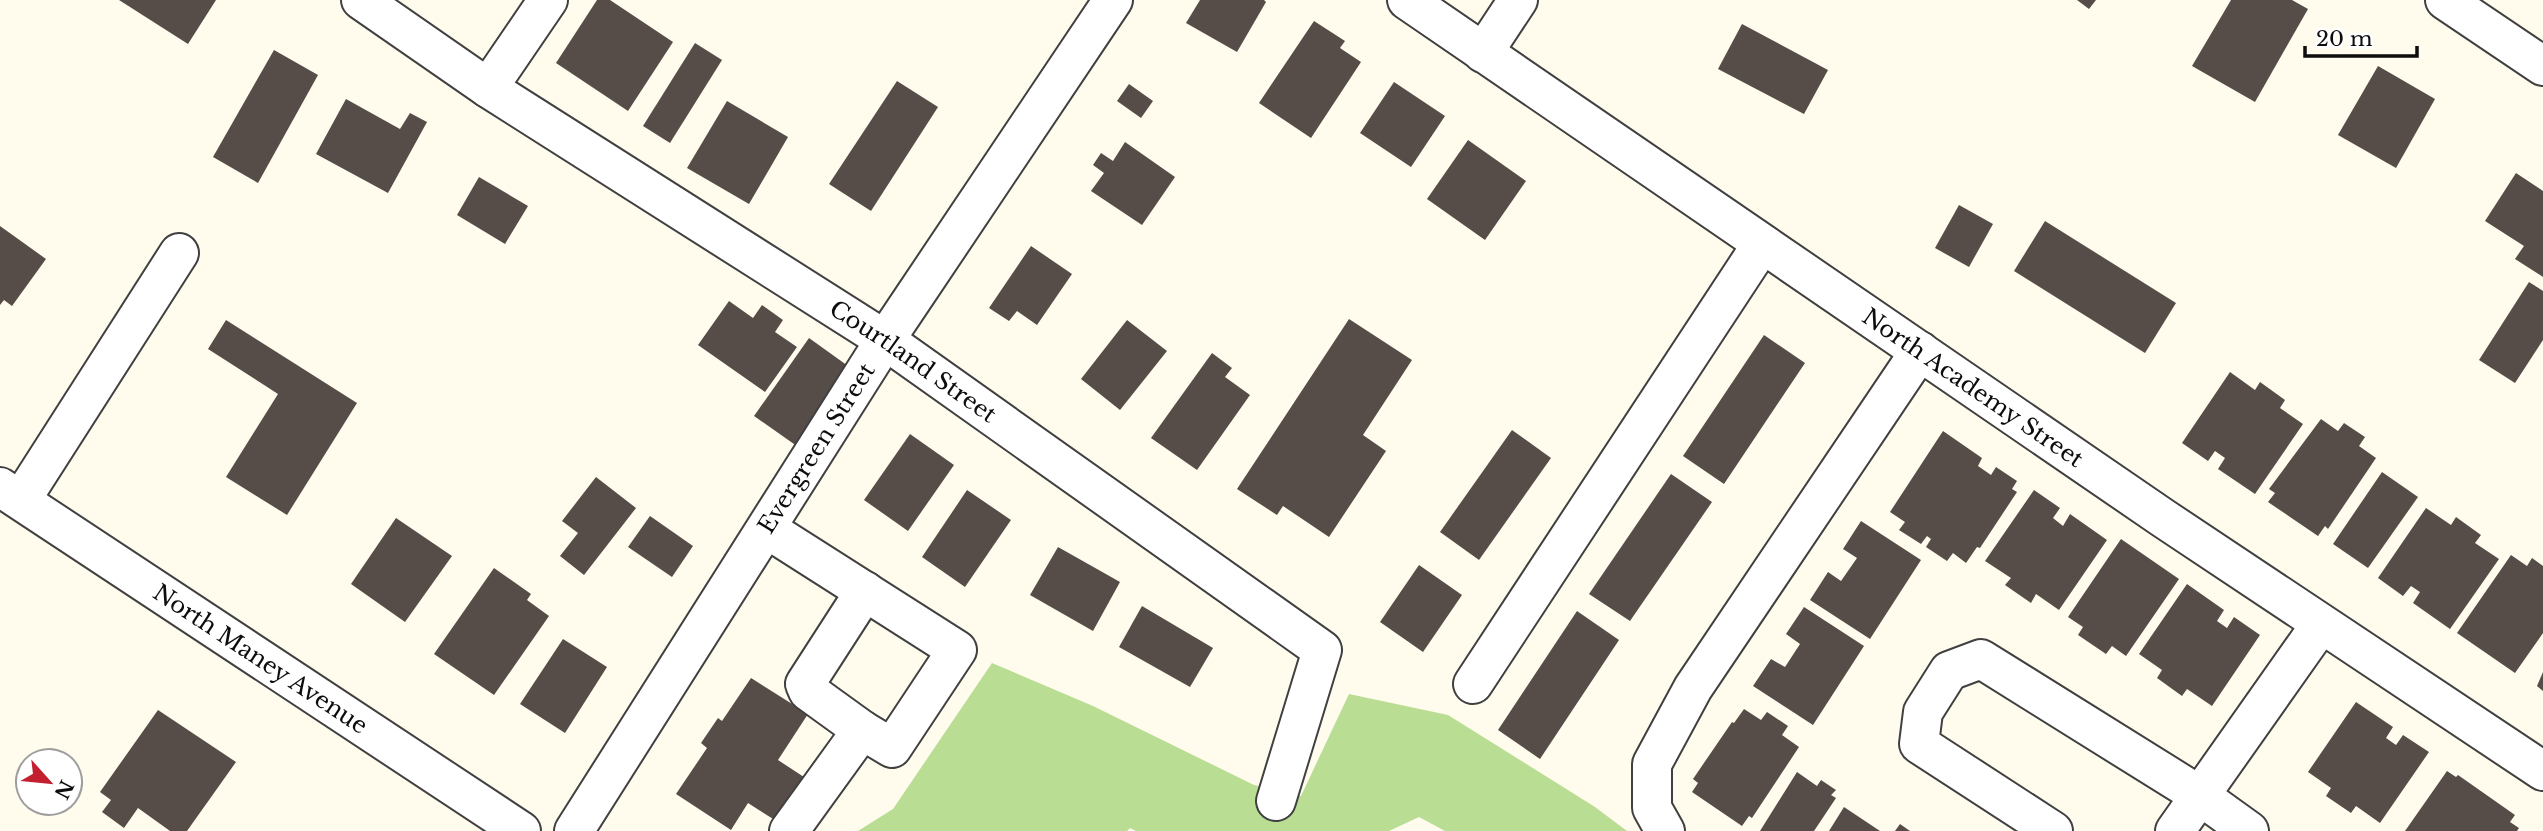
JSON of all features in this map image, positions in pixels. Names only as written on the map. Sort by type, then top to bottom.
[{"type":"street","name":"Courtland Street","points":[[361,0],[488,88],[885,340],[1322,650],[1276,801]]},
{"type":"street","points":[[488,88],[548,0]]},
{"type":"street","name":"Evergreen Street","points":[[574,831],[885,340],[1113,0]]},
{"type":"street","name":"North Academy Street","points":[[1407,0],[2321,624],[2543,771]]},
{"type":"street","points":[[1483,53],[1518,0]]},
{"type":"street","points":[[2445,0],[2543,66]]},
{"type":"street","points":[[1473,684],[1762,244]]},
{"type":"street","points":[[10,494],[179,253]]},
{"type":"street","points":[[1665,831],[1652,808],[1652,764],[1693,688],[1920,351]]},
{"type":"street","name":"North Maney Avenue","points":[[10,494],[521,831]]},
{"type":"street","points":[[767,529],[865,591],[957,650],[892,748],[808,691],[805,684],[865,591]]},
{"type":"street","points":[[2175,831],[2321,624]]},
{"type":"street","points":[[2053,831],[1919,744],[1923,712],[1949,671],[1981,659],[2199,795],[2249,831]]},
{"type":"street","points":[[789,831],[862,730]]},
{"type":"green space","points":[[992,663],[1093,706],[1254,785],[1301,796],[1349,694],[1448,715],[1595,807],[1627,831],[1445,831],[1419,817],[1389,831],[1136,831],[1130,828],[1127,831],[858,831],[893,809]]},
{"type":"building","points":[[119,0],[216,0],[188,44]]},
{"type":"building","points":[[597,0],[610,0],[673,42],[628,111],[556,63]]},
{"type":"building","points":[[1200,0],[1266,2],[1237,52],[1186,23]]},
{"type":"building","points":[[2077,0],[2096,0],[2089,9]]},
{"type":"building","points":[[2231,0],[2292,0],[2308,9],[2255,102],[2192,66]]},
{"type":"building","points":[[1314,21],[1345,41],[1340,48],[1361,62],[1311,138],[1259,103]]},
{"type":"building","points":[[1742,24],[1828,70],[1804,114],[1718,69]]},
{"type":"building","points":[[695,43],[722,60],[670,143],[643,126]]},
{"type":"building","points":[[274,50],[318,75],[258,183],[213,157]]},
{"type":"building","points":[[2378,66],[2435,99],[2396,168],[2338,135]]},
{"type":"building","points":[[897,81],[938,107],[871,211],[829,184]]},
{"type":"building","points":[[1394,82],[1445,116],[1411,167],[1360,133]]},
{"type":"building","points":[[1129,84],[1153,101],[1141,118],[1117,101]]},
{"type":"building","points":[[346,99],[400,129],[410,113],[427,122],[388,193],[316,154]]},
{"type":"building","points":[[727,101],[788,137],[749,204],[687,168]]},
{"type":"building","points":[[1468,140],[1526,181],[1485,240],[1427,199]]},
{"type":"building","points":[[1125,142],[1175,177],[1142,225],[1091,191],[1104,173],[1093,165],[1101,153],[1113,161]]},
{"type":"building","points":[[2516,173],[2543,191],[2543,277],[2515,259],[2524,246],[2485,221]]},
{"type":"building","points":[[479,177],[528,206],[505,244],[457,215]]},
{"type":"building","points":[[1959,205],[1993,224],[1969,267],[1935,248]]},
{"type":"building","points":[[2045,221],[2176,303],[2145,353],[2014,271]]},
{"type":"building","points":[[0,226],[46,259],[12,306],[4,300],[0,305]]},
{"type":"building","points":[[1031,246],[1072,274],[1037,325],[1017,311],[1009,321],[989,308]]},
{"type":"building","points":[[2529,282],[2543,291],[2543,340],[2515,383],[2479,360]]},
{"type":"building","points":[[729,301],[753,318],[762,305],[783,320],[775,332],[797,347],[765,392],[698,345]]},
{"type":"building","points":[[1349,319],[1412,360],[1363,435],[1386,451],[1329,537],[1283,506],[1277,515],[1237,489]]},
{"type":"building","points":[[226,320],[357,403],[287,515],[226,477],[278,394],[208,349]]},
{"type":"building","points":[[1127,320],[1167,351],[1120,410],[1081,379]]},
{"type":"building","points":[[1764,335],[1805,363],[1724,484],[1683,456]]},
{"type":"building","points":[[809,338],[855,371],[801,449],[754,416]]},
{"type":"building","points":[[1212,353],[1232,368],[1225,377],[1250,395],[1197,470],[1151,438]]},
{"type":"building","points":[[2230,372],[2255,390],[2260,382],[2285,400],[2280,408],[2303,424],[2255,494],[2218,469],[2225,458],[2215,451],[2208,461],[2182,443]]},
{"type":"building","points":[[2321,419],[2338,431],[2344,423],[2365,437],[2359,446],[2376,458],[2328,529],[2325,526],[2318,536],[2268,502],[2275,493],[2269,489]]},
{"type":"building","points":[[1512,430],[1551,458],[1479,560],[1440,532]]},
{"type":"building","points":[[1943,431],[1982,458],[1978,466],[1991,475],[1996,467],[2017,481],[2012,489],[2017,492],[1980,548],[1977,547],[1966,563],[1953,553],[1947,561],[1926,547],[1931,539],[1927,536],[1921,544],[1899,530],[1905,522],[1890,512]]},
{"type":"building","points":[[910,434],[954,465],[908,531],[864,500]]},
{"type":"building","points":[[2382,472],[2418,497],[2368,568],[2333,544]]},
{"type":"building","points":[[1671,474],[1712,502],[1630,621],[1589,594]]},
{"type":"building","points":[[596,477],[636,508],[584,575],[560,556],[578,533],[562,521]]},
{"type":"building","points":[[967,490],[1011,520],[965,587],[922,557]]},
{"type":"building","points":[[2034,490],[2060,508],[2053,518],[2063,526],[2070,514],[2107,540],[2059,610],[2036,594],[2031,603],[2005,585],[2011,578],[1985,561]]},
{"type":"building","points":[[2426,508],[2451,525],[2456,517],[2481,535],[2475,543],[2499,559],[2450,629],[2413,603],[2420,592],[2411,586],[2403,596],[2378,578]]},
{"type":"building","points":[[650,516],[693,546],[672,577],[628,547]]},
{"type":"building","points":[[396,518],[452,556],[405,622],[351,584]]},
{"type":"building","points":[[1861,521],[1921,560],[1870,639],[1810,600],[1828,572],[1841,581],[1857,558],[1843,549]]},
{"type":"building","points":[[2121,539],[2179,579],[2126,656],[2112,646],[2106,654],[2078,635],[2083,627],[2068,617]]},
{"type":"building","points":[[1058,547],[1120,582],[1093,631],[1030,595]]},
{"type":"building","points":[[2511,555],[2527,566],[2532,558],[2543,566],[2543,633],[2515,673],[2457,633]]},
{"type":"building","points":[[1419,565],[1462,595],[1423,652],[1380,622]]},
{"type":"building","points":[[494,568],[531,594],[527,600],[549,616],[494,695],[434,654]]},
{"type":"building","points":[[2187,584],[2224,610],[2217,621],[2227,628],[2234,617],[2260,635],[2212,706],[2187,689],[2182,696],[2157,678],[2162,670],[2139,654]]},
{"type":"building","points":[[1142,606],[1213,648],[1190,687],[1119,647]]},
{"type":"building","points":[[1804,607],[1864,646],[1813,725],[1753,686],[1771,659],[1785,667],[1800,644],[1786,634]]},
{"type":"building","points":[[1577,611],[1619,640],[1540,759],[1498,730]]},
{"type":"building","points":[[563,639],[607,667],[565,733],[520,704]]},
{"type":"building","points":[[2543,672],[2543,691],[2537,686]]},
{"type":"building","points":[[751,678],[808,714],[778,760],[810,781],[781,824],[748,803],[731,830],[676,794],[707,748],[701,743],[718,718],[722,721]]},
{"type":"building","points":[[2356,702],[2393,727],[2386,738],[2396,745],[2403,735],[2429,752],[2380,823],[2356,806],[2351,813],[2326,796],[2331,788],[2308,772]]},
{"type":"building","points":[[1744,709],[1761,720],[1767,712],[1788,726],[1782,735],[1799,747],[1752,818],[1749,816],[1742,826],[1692,792],[1698,783],[1693,779]]},
{"type":"building","points":[[158,710],[236,762],[187,831],[170,831],[138,808],[124,828],[102,812],[111,800],[100,792]]},
{"type":"building","points":[[2447,771],[2456,777],[2458,775],[2515,815],[2510,822],[2519,828],[2517,831],[2405,831]]},
{"type":"building","points":[[1797,772],[1817,786],[1821,780],[1836,790],[1831,795],[1836,798],[1814,831],[1760,831]]},
{"type":"building","points":[[1844,807],[1880,831],[1829,831]]},
{"type":"building","points":[[1900,824],[1910,831],[1895,831]]}]
